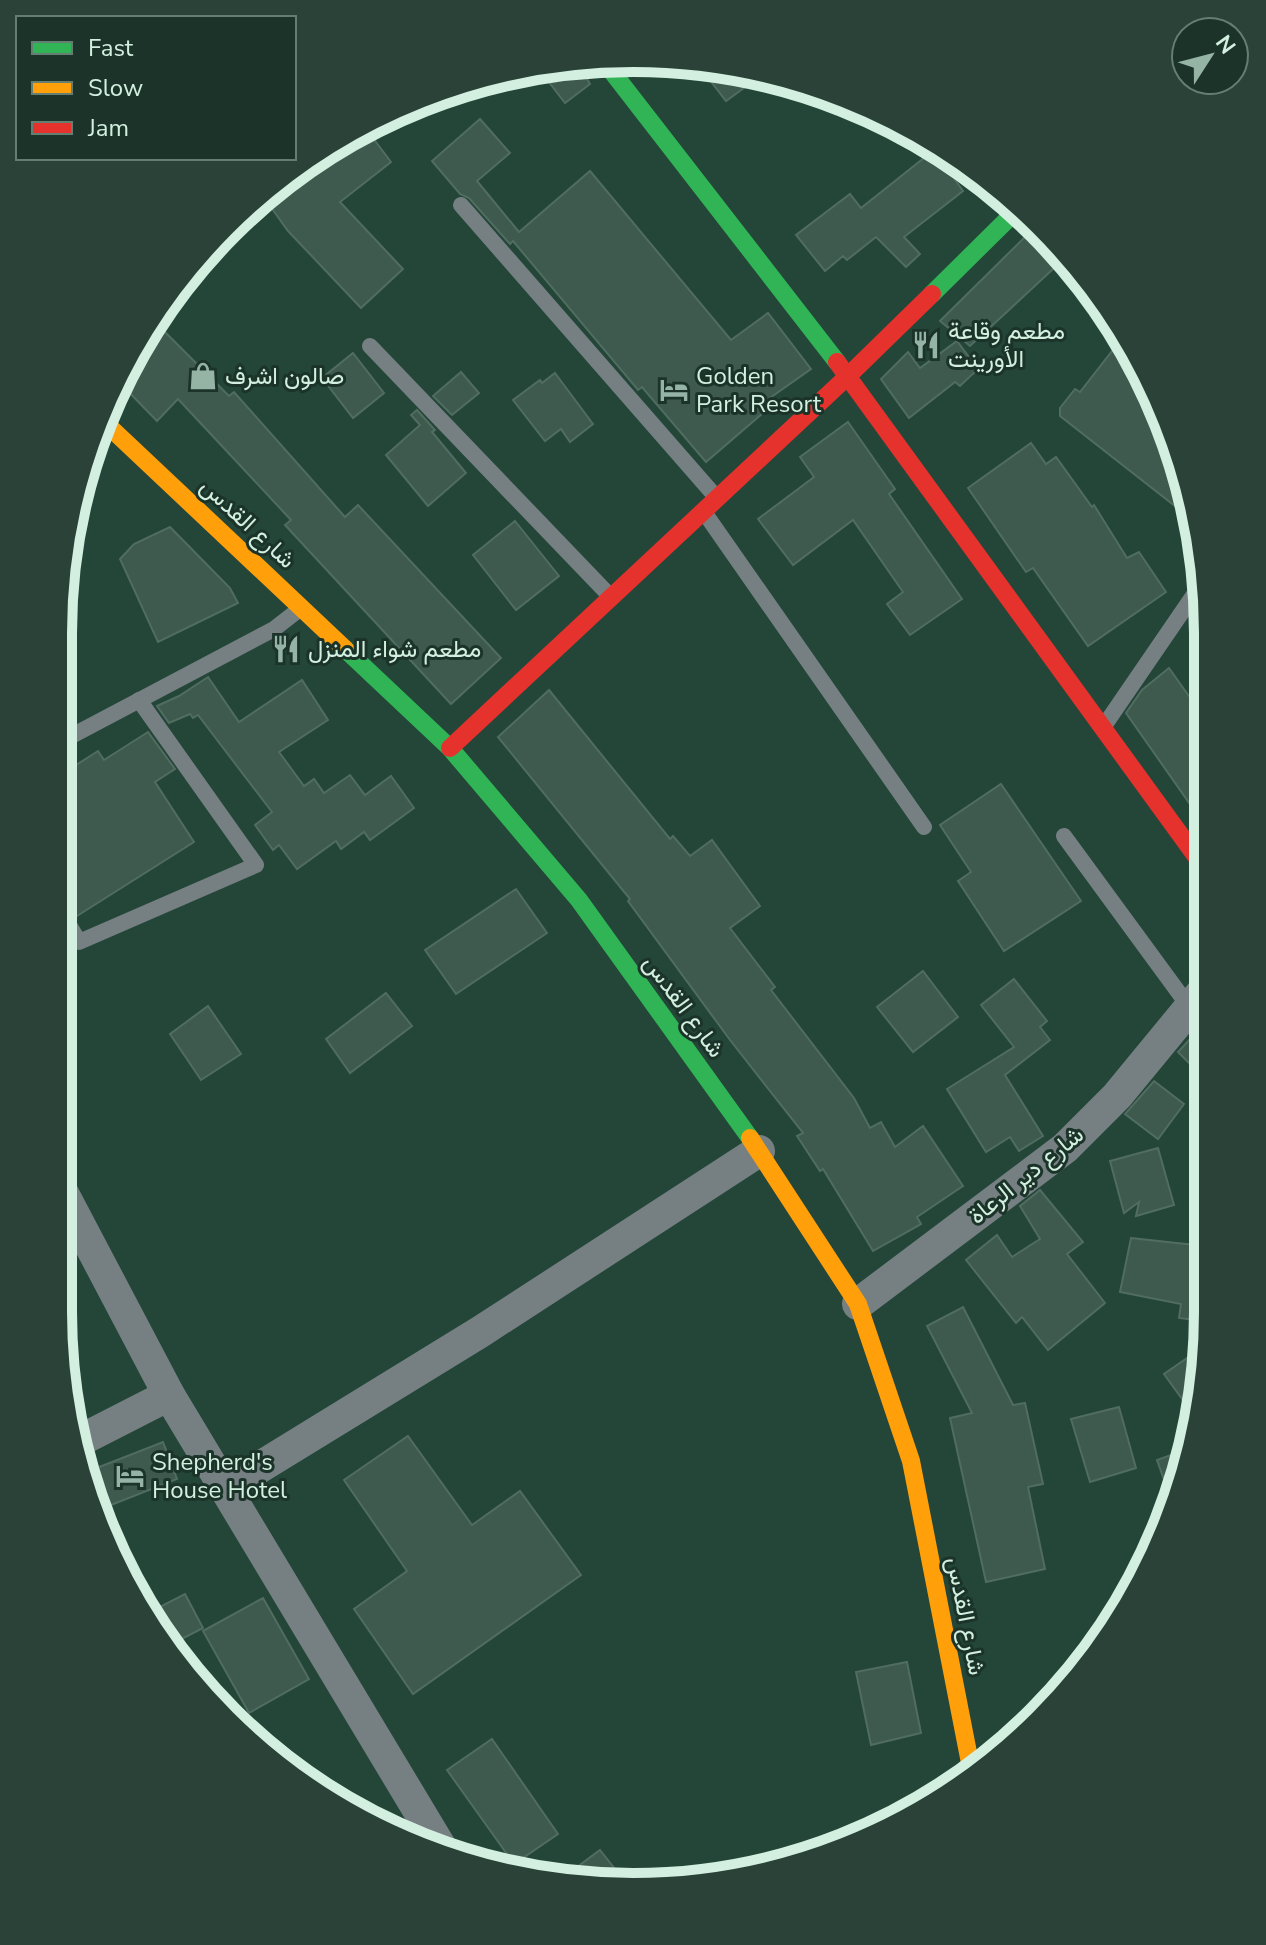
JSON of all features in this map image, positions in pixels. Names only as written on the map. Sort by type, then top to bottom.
[{"type":"street","points":[[613,73],[848,376],[1194,853]]},
{"type":"street","points":[[450,748],[848,376],[1010,217]]},
{"type":"street","name":"شارع القدس","points":[[111,428],[450,748],[579,900],[759,1151],[858,1304],[911,1461],[970,1761]]},
{"type":"street","name":"شارع دير الرعاة","points":[[858,1304],[1065,1148],[1117,1096],[1194,1003]]},
{"type":"street","points":[[226,1488],[493,1324],[759,1151]]},
{"type":"street","points":[[72,1211],[169,1395],[434,1836]]},
{"type":"street","points":[[87,1437],[169,1395]]},
{"type":"lane","points":[[461,205],[710,504],[924,827]]},
{"type":"lane","points":[[370,346],[611,597]]},
{"type":"lane","points":[[1103,728],[1193,596]]},
{"type":"lane","points":[[72,736],[274,629],[302,607]]},
{"type":"lane","points":[[72,930],[79,942],[256,865],[139,700]]},
{"type":"lane","points":[[1064,836],[1194,995]]},
{"type":"building","points":[[585,74],[590,84],[565,103],[547,79]]},
{"type":"building","points":[[708,77],[741,83],[744,88],[726,101]]},
{"type":"building","points":[[480,119],[510,153],[477,181],[519,232],[590,171],[731,340],[768,313],[811,369],[757,407],[763,413],[706,462],[642,387],[638,390],[513,241],[510,244],[432,161]]},
{"type":"building","points":[[372,137],[391,162],[340,202],[403,269],[361,308],[288,231],[270,205],[321,167]]},
{"type":"building","points":[[927,155],[947,168],[963,191],[904,237],[920,254],[906,267],[876,237],[847,260],[843,256],[825,271],[796,235],[850,194],[861,208]]},
{"type":"building","points":[[1028,234],[1057,265],[970,346],[940,321]]},
{"type":"building","points":[[162,329],[229,396],[234,392],[345,517],[358,505],[501,658],[451,704],[285,525],[291,520],[178,399],[157,421],[127,391]]},
{"type":"building","points":[[957,341],[978,369],[960,386],[955,382],[909,418],[881,379],[908,352],[920,368]]},
{"type":"building","points":[[1115,347],[1151,418],[1180,510],[1060,416],[1060,408],[1075,389],[1080,392]]},
{"type":"building","points":[[353,353],[384,393],[353,418],[322,378]]},
{"type":"building","points":[[461,372],[479,393],[452,415],[433,396]]},
{"type":"building","points":[[555,373],[593,424],[570,442],[561,429],[545,441],[513,400]]},
{"type":"building","points":[[417,410],[466,473],[428,506],[386,455],[420,425],[411,415]]},
{"type":"building","points":[[848,422],[895,489],[889,494],[962,599],[910,635],[887,604],[903,592],[853,520],[793,565],[758,519],[814,477],[800,457]]},
{"type":"building","points":[[1031,443],[1046,464],[1056,457],[1092,507],[1094,505],[1127,558],[1139,552],[1166,592],[1088,646],[1033,568],[1026,572],[968,488]]},
{"type":"building","points":[[515,521],[559,576],[516,610],[473,555]]},
{"type":"building","points":[[170,527],[230,588],[238,603],[158,642],[120,559],[134,544]]},
{"type":"building","points":[[1169,668],[1194,703],[1194,810],[1126,713],[1142,690]]},
{"type":"building","points":[[208,677],[239,722],[302,680],[328,720],[279,752],[304,786],[314,779],[324,793],[350,775],[365,795],[391,776],[414,808],[370,840],[364,832],[341,849],[336,841],[297,869],[279,845],[273,850],[255,825],[272,812],[198,715],[193,718],[190,714],[169,723],[157,706]]},
{"type":"building","points":[[549,690],[670,839],[673,836],[690,856],[712,840],[760,906],[730,928],[775,987],[771,990],[854,1098],[870,1128],[881,1122],[895,1147],[923,1126],[963,1186],[917,1217],[921,1224],[873,1251],[823,1169],[820,1171],[797,1136],[803,1133],[730,1040],[628,901],[630,899],[498,737]]},
{"type":"building","points":[[148,732],[175,769],[155,782],[194,842],[77,916],[72,908],[72,768],[98,751],[104,760]]},
{"type":"building","points":[[1001,784],[1081,901],[1004,951],[958,881],[971,872],[940,825]]},
{"type":"building","points":[[516,889],[547,933],[456,994],[425,950]]},
{"type":"building","points":[[923,971],[958,1017],[913,1052],[877,1007]]},
{"type":"building","points":[[1014,979],[1047,1021],[1040,1027],[1050,1040],[1005,1075],[1043,1136],[1019,1151],[1010,1137],[986,1152],[947,1089],[1014,1047],[981,1005]]},
{"type":"building","points":[[386,993],[412,1026],[350,1073],[326,1039]]},
{"type":"building","points":[[208,1006],[241,1054],[201,1080],[170,1034]]},
{"type":"building","points":[[1194,1035],[1194,1068],[1178,1052]]},
{"type":"building","points":[[1154,1081],[1184,1104],[1158,1139],[1125,1114]]},
{"type":"building","points":[[1158,1148],[1174,1205],[1136,1216],[1139,1202],[1124,1213],[1110,1161]]},
{"type":"building","points":[[1040,1190],[1083,1242],[1067,1254],[1105,1303],[1048,1350],[1022,1317],[1016,1323],[966,1260],[997,1235],[1012,1257],[1040,1239],[1020,1206]]},
{"type":"building","points":[[1131,1238],[1194,1245],[1194,1320],[1179,1318],[1181,1304],[1120,1292]]},
{"type":"building","points":[[963,1307],[1013,1405],[1025,1403],[1043,1484],[1028,1487],[1045,1569],[986,1582],[950,1418],[972,1413],[927,1326]]},
{"type":"building","points":[[1192,1354],[1186,1404],[1164,1374]]},
{"type":"building","points":[[1119,1407],[1136,1468],[1090,1482],[1071,1419]]},
{"type":"building","points":[[408,1436],[472,1525],[520,1491],[581,1575],[413,1694],[354,1609],[407,1571],[344,1480]]},
{"type":"building","name":"Shepherd's House Hotel","points":[[163,1442],[177,1479],[107,1507],[95,1469]]},
{"type":"building","points":[[1176,1453],[1166,1485],[1157,1460]]},
{"type":"building","points":[[185,1594],[203,1628],[179,1641],[157,1608]]},
{"type":"building","points":[[263,1598],[309,1679],[249,1713],[203,1631]]},
{"type":"building","points":[[907,1662],[921,1733],[871,1745],[856,1672]]},
{"type":"building","points":[[492,1739],[558,1834],[519,1861],[510,1859],[447,1770]]},
{"type":"building","points":[[600,1850],[618,1873],[596,1872],[574,1870]]},
{"type":"traffic: fast","points":[[613,73],[837,362]]},
{"type":"traffic: fast","points":[[932,294],[1010,217]]},
{"type":"traffic: fast","points":[[345,649],[450,748],[579,900],[750,1138]]},
{"type":"traffic: slow","points":[[111,428],[345,649]]},
{"type":"traffic: slow","points":[[750,1138],[858,1304],[911,1461],[970,1761]]},
{"type":"traffic: jam","points":[[450,748],[932,294]]},
{"type":"traffic: jam","points":[[837,362],[1194,853]]},
{"type":"place","name":"مطعم وقاعة الأورينت","points":[[926,345]]},
{"type":"place","name":"صالون اشرف","points":[[203,376]]},
{"type":"place","name":"Golden Park Resort","points":[[674,390]]},
{"type":"place","name":"مطعم شواء المنزل","points":[[286,649]]},
{"type":"place","name":"Shepherd's House Hotel","points":[[130,1476]]}]
